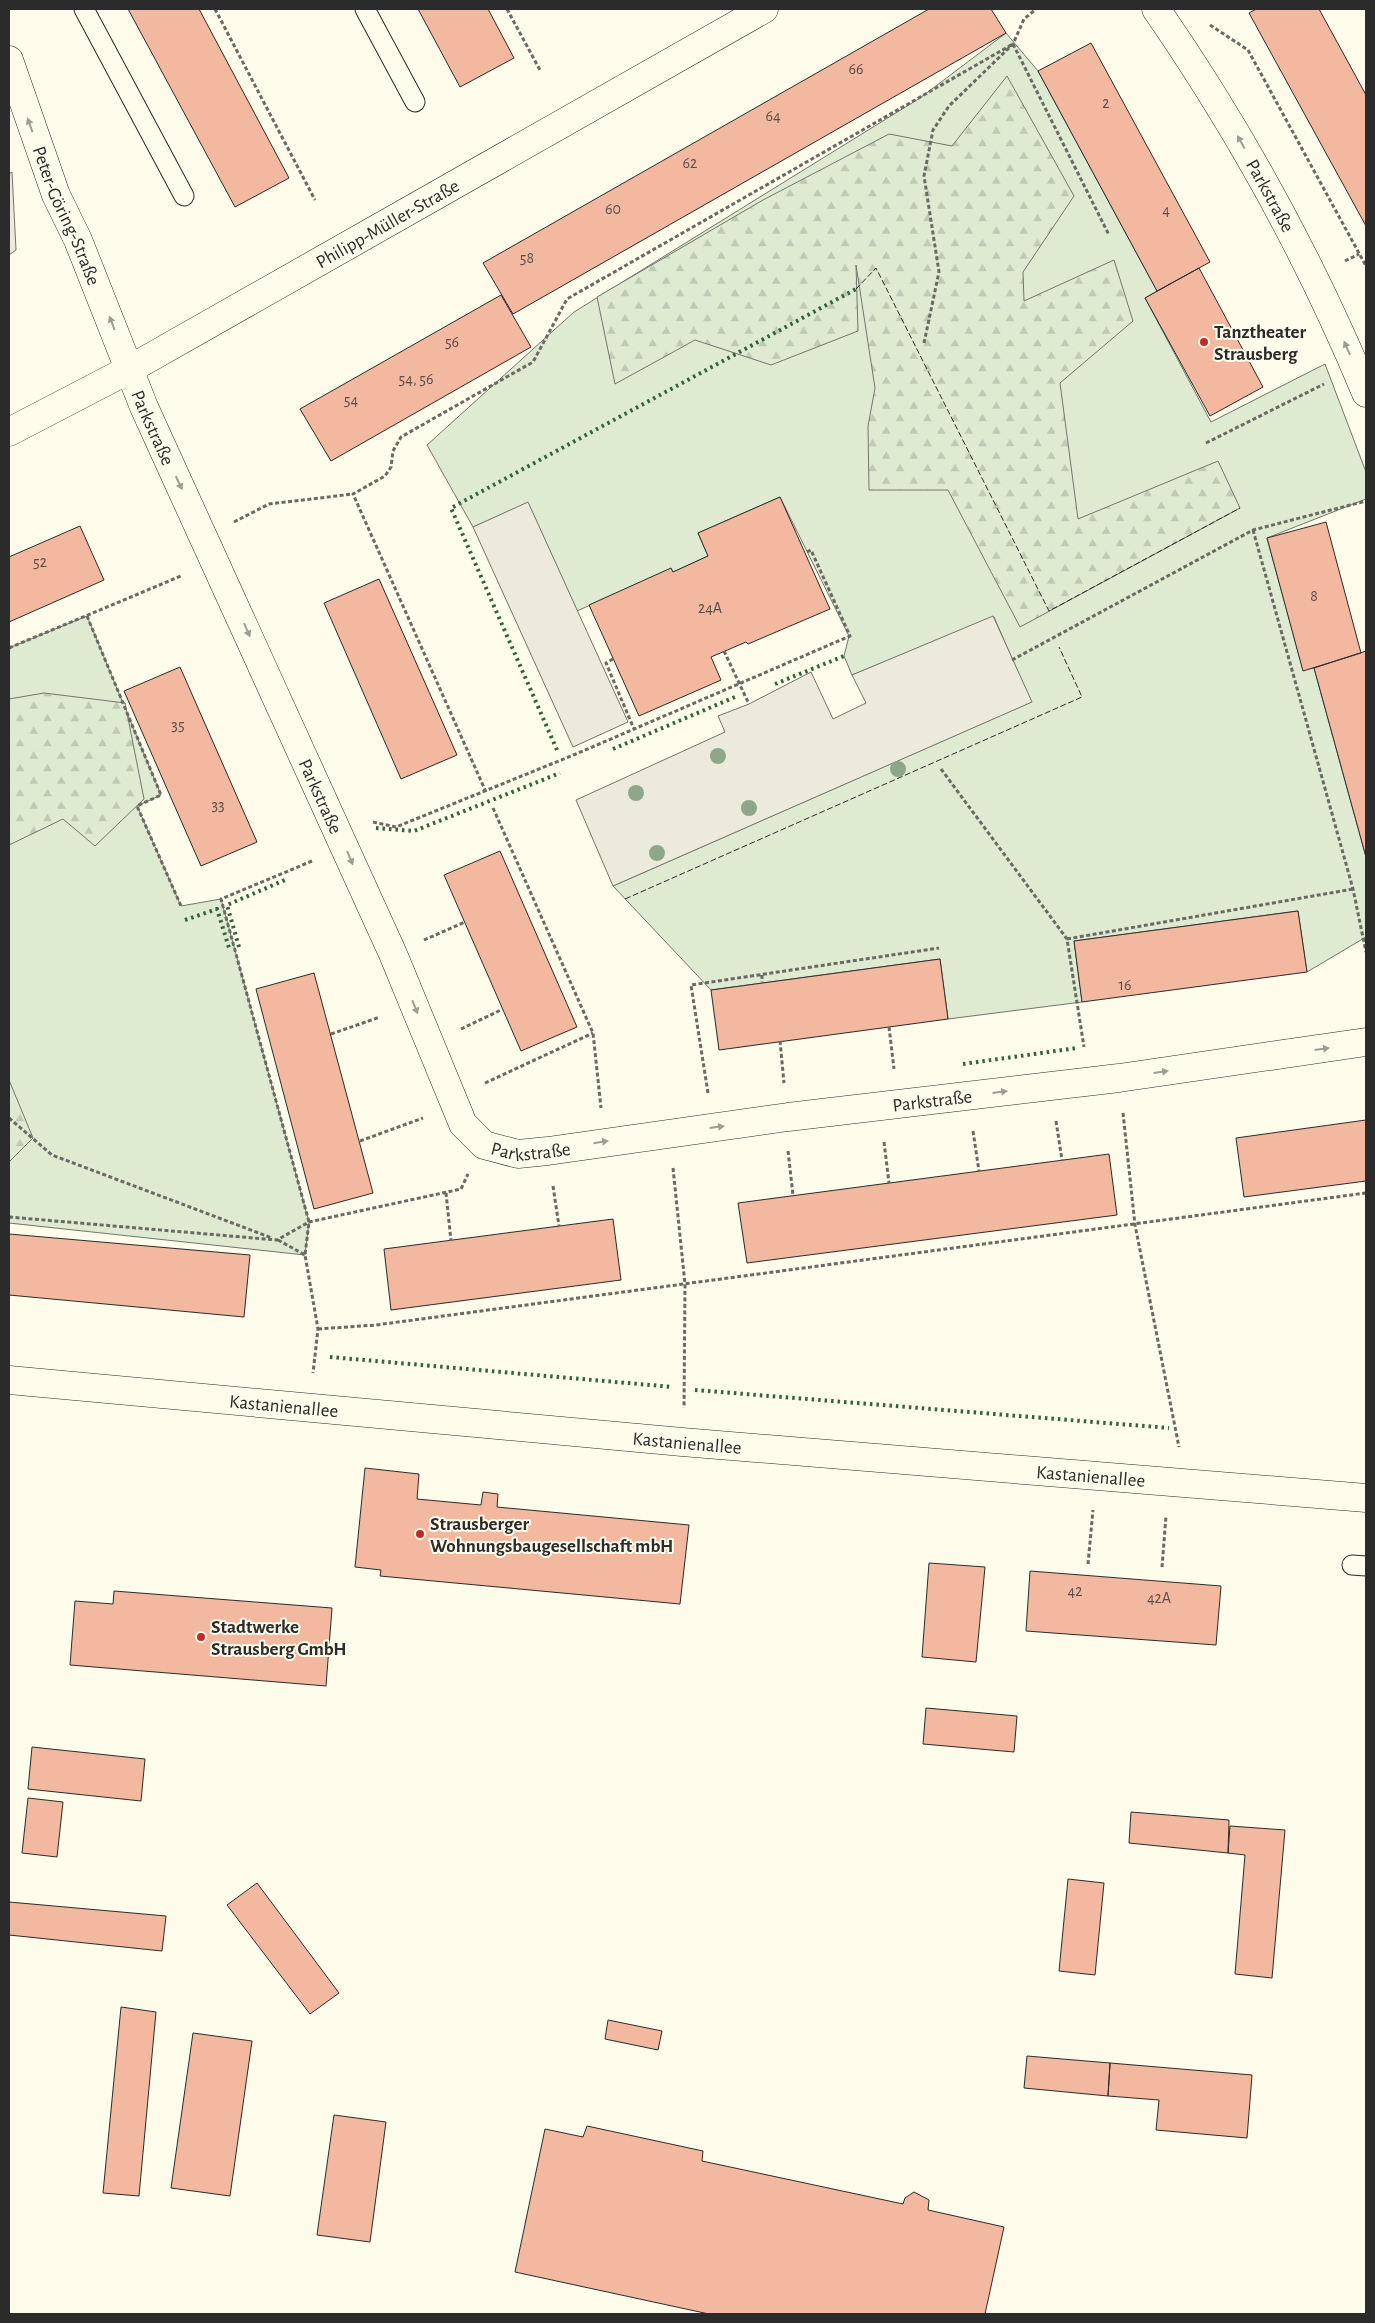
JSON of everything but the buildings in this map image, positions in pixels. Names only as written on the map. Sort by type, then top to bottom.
[{"type":"street","name":"Philipp-Müller-Straße","points":[[9,432],[130,369],[764,9]]},
{"type":"street","name":"Parkstraße","points":[[1156,9],[1188,55],[1238,135],[1293,237],[1356,367],[1366,393]]},
{"type":"street","name":"Peter-Göring-Straße","points":[[9,60],[56,195],[78,240],[130,369]]},
{"type":"street","name":"Parkstraße","points":[[130,369],[144,407],[216,561],[393,954],[463,1124],[484,1145],[518,1154],[669,1132],[1119,1078],[1366,1042]]},
{"type":"street","name":"Kastanienallee","points":[[9,1380],[1096,1477],[1366,1498]]},
{"type":"lane","points":[[84,9],[184,196]]},
{"type":"lane","points":[[365,9],[414,102]]},
{"type":"path","points":[[214,9],[315,200]]},
{"type":"path","points":[[506,9],[541,72]]},
{"type":"path","points":[[924,343],[940,272],[924,176],[933,130],[949,106],[1014,44],[1024,18],[1036,9]]},
{"type":"path","points":[[1206,22],[1248,50],[1366,266]]},
{"type":"path","points":[[1014,44],[1109,235]]},
{"type":"path","points":[[249,515],[269,504],[353,494],[385,476],[392,467],[393,451],[401,437],[532,362],[567,299],[1014,44]]},
{"type":"path","points":[[1206,443],[1356,367]]},
{"type":"path","points":[[353,494],[486,792]]},
{"type":"path","points":[[1012,660],[1253,530],[1366,501]]},
{"type":"path","points":[[1253,530],[1353,889],[1366,952]]},
{"type":"path","points":[[313,1366],[318,1329],[305,1255],[309,1222],[221,899],[342,840],[367,821],[396,827],[486,792],[850,636],[811,550],[805,552]]},
{"type":"path","points":[[9,648],[216,561]]},
{"type":"path","points":[[87,616],[161,795],[137,806],[181,906]]},
{"type":"path","points":[[724,651],[749,704]]},
{"type":"path","points":[[613,659],[606,663],[634,729]]},
{"type":"path","points":[[940,769],[1068,939],[1090,1081]]},
{"type":"path","points":[[493,808],[593,1033],[605,1141]]},
{"type":"path","points":[[1068,939],[1353,889]]},
{"type":"path","points":[[393,954],[465,922]]},
{"type":"path","points":[[714,1128],[691,985],[939,948]]},
{"type":"path","points":[[762,975],[762,982]]},
{"type":"path","points":[[430,1043],[503,1009]]},
{"type":"path","points":[[331,1034],[377,1018]]},
{"type":"path","points":[[889,1027],[889,1183]]},
{"type":"path","points":[[360,1141],[438,1113],[452,1098],[593,1033]]},
{"type":"path","points":[[780,1041],[793,1195]]},
{"type":"path","points":[[1119,1078],[1135,1225],[1179,1442]]},
{"type":"path","points":[[968,1096],[978,1171]]},
{"type":"path","points":[[9,1118],[52,1155],[277,1240],[305,1255]]},
{"type":"path","points":[[669,1132],[685,1284],[685,1401]]},
{"type":"path","points":[[9,1217],[277,1240],[309,1222],[460,1189],[484,1145]]},
{"type":"path","points":[[446,1192],[451,1241]]},
{"type":"path","points":[[318,1329],[376,1325],[1366,1193]]},
{"type":"path","points":[[1088,1564],[1096,1477]]},
{"type":"path","points":[[1162,1567],[1168,1483]]},
{"type":"green space","points":[[1006,33],[1038,71],[1157,291],[1145,298],[1211,422],[1325,364],[1366,472],[1366,499],[1267,538],[1303,670],[1314,668],[1366,857],[1366,937],[1307,972],[1298,911],[1074,941],[1082,1002],[948,1019],[940,959],[711,990],[613,886],[1031,702],[994,617],[852,675],[844,656],[849,636],[780,497],[698,533],[708,556],[673,572],[671,569],[577,611],[528,503],[473,527],[427,445],[574,312],[920,98]]},
{"type":"green space","points":[[1007,76],[1074,196],[1023,272],[1024,301],[1114,260],[1133,321],[1060,383],[1078,519],[1218,461],[1240,508],[1020,627],[948,490],[869,490],[868,426],[875,388],[856,265],[858,331],[771,365],[695,340],[615,384],[597,297],[763,200],[889,134],[952,146]]},
{"type":"green space","points":[[87,616],[161,795],[137,806],[181,906],[221,899],[309,1222],[305,1255],[9,1223],[9,648]]},
{"type":"green space","points":[[44,693],[125,703],[144,799],[95,846],[63,819],[9,845],[9,699]]},
{"type":"green space","points":[[9,1080],[33,1138],[9,1162]]},
{"type":"shaded area","points":[[12,172],[16,250],[9,255],[9,174]]},
{"type":"shaded area","points":[[528,502],[628,722],[573,747],[473,527]]},
{"type":"shaded area","points":[[993,616],[1032,702],[613,886],[576,800],[725,732],[718,716],[749,704],[811,672],[833,719],[866,703],[852,675]]},
{"type":"hedge","points":[[557,750],[451,508],[856,289]]},
{"type":"hedge","points":[[775,684],[844,656]]},
{"type":"hedge","points":[[613,749],[735,697]]},
{"type":"hedge","points":[[376,828],[414,831],[560,773]]},
{"type":"hedge","points":[[239,947],[227,905],[285,880]]},
{"type":"hedge","points":[[185,920],[217,909],[230,951]]},
{"type":"hedge","points":[[963,1064],[1077,1048]]},
{"type":"hedge","points":[[330,1357],[673,1387]]},
{"type":"hedge","points":[[695,1390],[1169,1428]]},
{"type":"fence","points":[[856,289],[876,268],[1049,611],[1240,508]]},
{"type":"fence","points":[[625,899],[1082,697],[1059,647]]},
{"type":"place","name":"Tanztheater Strausberg","points":[[1204,342]]},
{"type":"place","name":"Strausberger Wohnungsbaugesellschaft mbH","points":[[420,1534]]},
{"type":"place","name":"Stadtwerke Strausberg GmbH","points":[[201,1637]]}]
